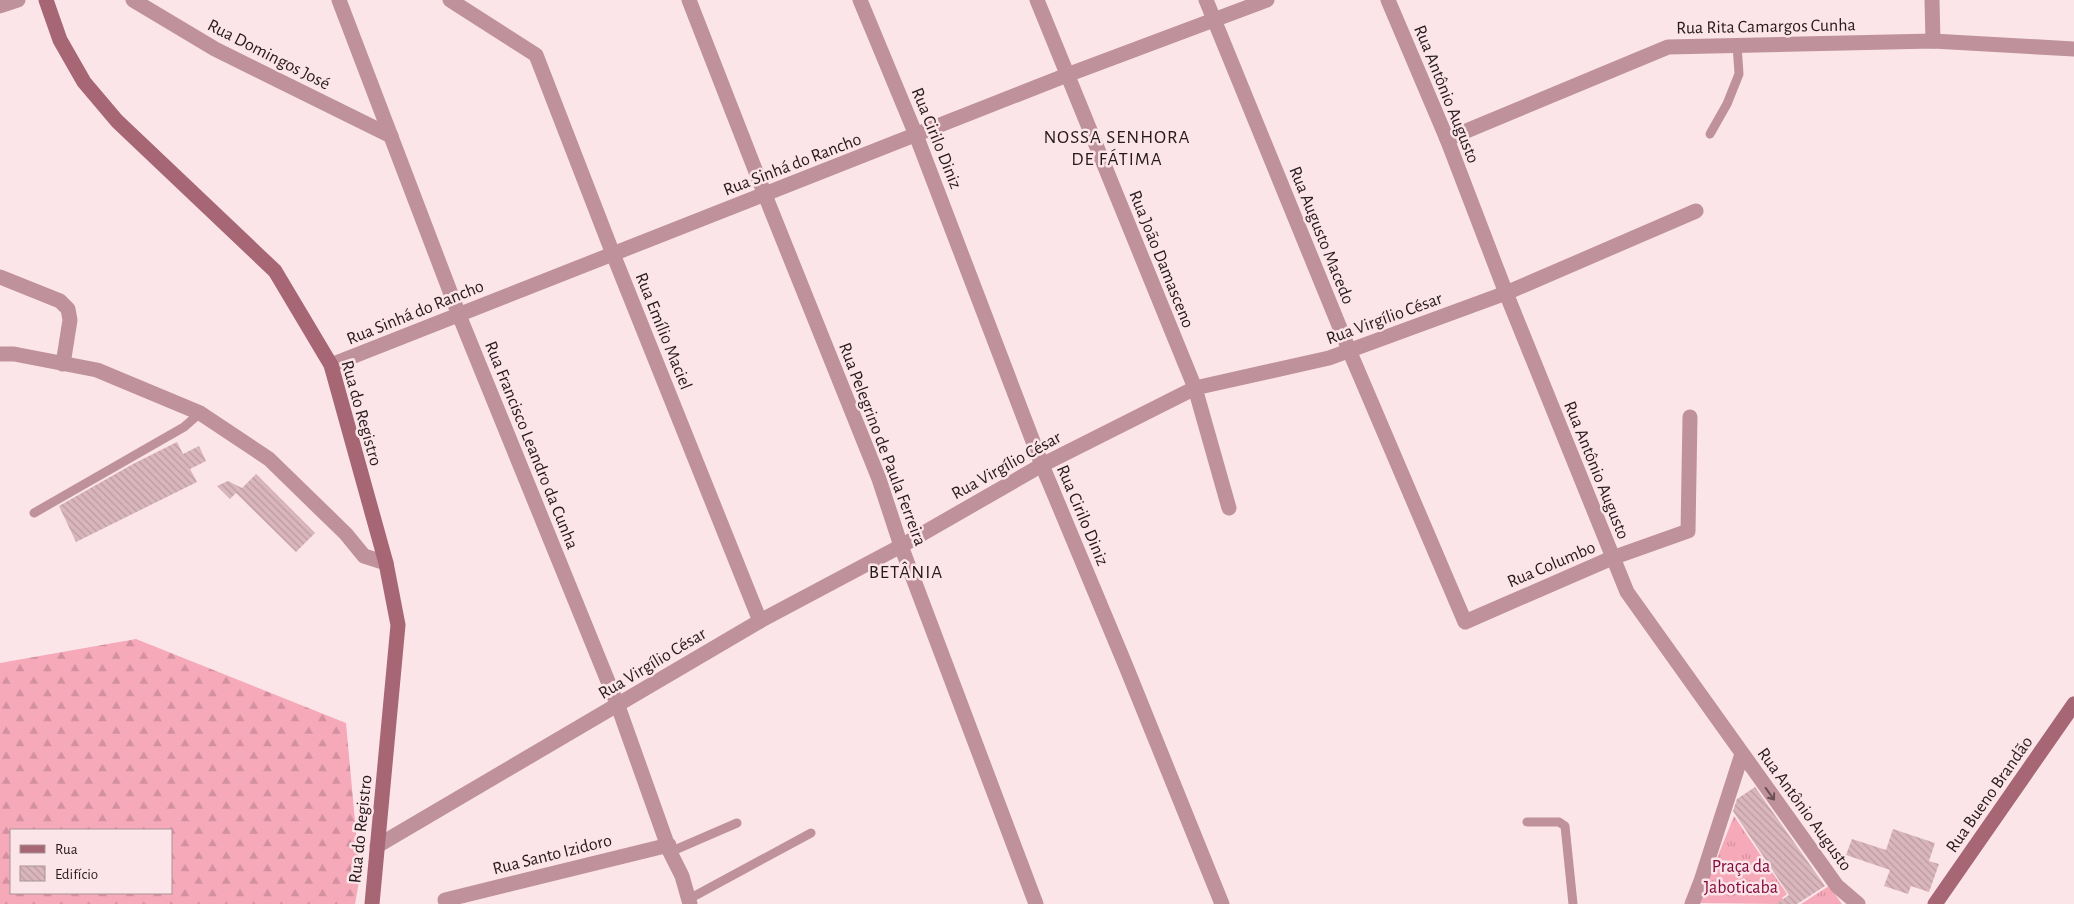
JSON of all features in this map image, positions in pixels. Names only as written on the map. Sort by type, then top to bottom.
[{"type":"main road","name":"Rua do Registro","points":[[46,0],[60,40],[84,82],[117,121],[275,271],[331,365],[386,563],[398,625],[372,904]]},
{"type":"main road","name":"Rua Bueno Brandão","points":[[1935,904],[2074,704]]},
{"type":"street","points":[[0,6],[18,0]]},
{"type":"street","name":"Rua Domingos José","points":[[133,0],[215,49],[391,136]]},
{"type":"street","name":"Rua Francisco Leandro da Cunha","points":[[339,0],[459,315],[618,706],[670,849],[682,876],[689,902]]},
{"type":"street","name":"Rua Emílio Maciel","points":[[450,0],[536,55],[613,254],[760,621]]},
{"type":"street","name":"Rua Pelegrino de Paula Ferreira","points":[[690,0],[765,195],[879,479],[901,546],[1036,904]]},
{"type":"street","name":"Rua Cirilo Diniz","points":[[860,0],[916,135],[1042,465],[1129,673],[1222,904]]},
{"type":"street","name":"Rua João Damasceno","points":[[1038,0],[1195,388],[1229,508]]},
{"type":"street","name":"Rua Augusto Macedo","points":[[1206,0],[1349,350],[1465,622]]},
{"type":"street","name":"Rua Sinhá do Rancho","points":[[331,365],[1067,75],[1267,0]]},
{"type":"street","name":"Rua Antônio Augusto","points":[[1388,0],[1447,138],[1506,293],[1627,592],[1837,886],[1858,904]]},
{"type":"street","points":[[1932,0],[1933,41]]},
{"type":"street","name":"Rua Rita Camargos Cunha","points":[[1447,138],[1668,47],[1933,41],[2074,49]]},
{"type":"street","name":"Rua Virgílio César","points":[[377,846],[760,621],[901,546],[1042,465],[1195,388],[1329,358],[1506,293],[1696,211]]},
{"type":"street","points":[[0,277],[60,301],[68,309],[70,320],[63,364]]},
{"type":"street","points":[[0,354],[14,354],[97,370],[200,413],[269,459],[346,534],[364,556],[386,563]]},
{"type":"street","name":"Rua Columbo","points":[[1465,622],[1612,558],[1688,531],[1690,417]]},
{"type":"street","points":[[1692,904],[1742,754]]},
{"type":"street","name":"Rua Santo Izidoro","points":[[445,900],[670,849]]},
{"type":"lane","points":[[1710,134],[1727,104],[1739,74],[1737,45]]},
{"type":"lane","points":[[34,513],[184,427],[200,413]]},
{"type":"lane","points":[[1527,822],[1559,822],[1565,826],[1573,904]]},
{"type":"lane","points":[[670,849],[737,823]]},
{"type":"lane","points":[[689,902],[811,833]]},
{"type":"green space","points":[[136,639],[346,723],[360,876],[355,904],[0,904],[0,663]]},
{"type":"green space","name":"Praça da Jaboticaba","points":[[1734,816],[1787,894],[1782,898],[1786,904],[1699,903]]},
{"type":"green space","name":"Praça da Jaboticaba","points":[[1829,886],[1842,904],[1801,904]]},
{"type":"building","points":[[177,442],[183,454],[199,446],[206,461],[190,469],[197,482],[76,542],[59,506],[133,464]]},
{"type":"building","points":[[256,474],[315,533],[296,552],[236,493],[230,499],[217,486],[228,481],[242,488]]},
{"type":"building","points":[[1755,787],[1825,886],[1797,904],[1776,904],[1789,895],[1733,811],[1737,799]]},
{"type":"building","points":[[1893,829],[1935,843],[1929,861],[1939,864],[1929,892],[1911,886],[1908,894],[1884,886],[1890,870],[1846,855],[1852,839],[1886,850]]},
{"type":"district","name":"NOSSA SENHORA DE FÁTIMA","points":[[1117,147]]},
{"type":"district","name":"BETÂNIA","points":[[906,571]]}]
